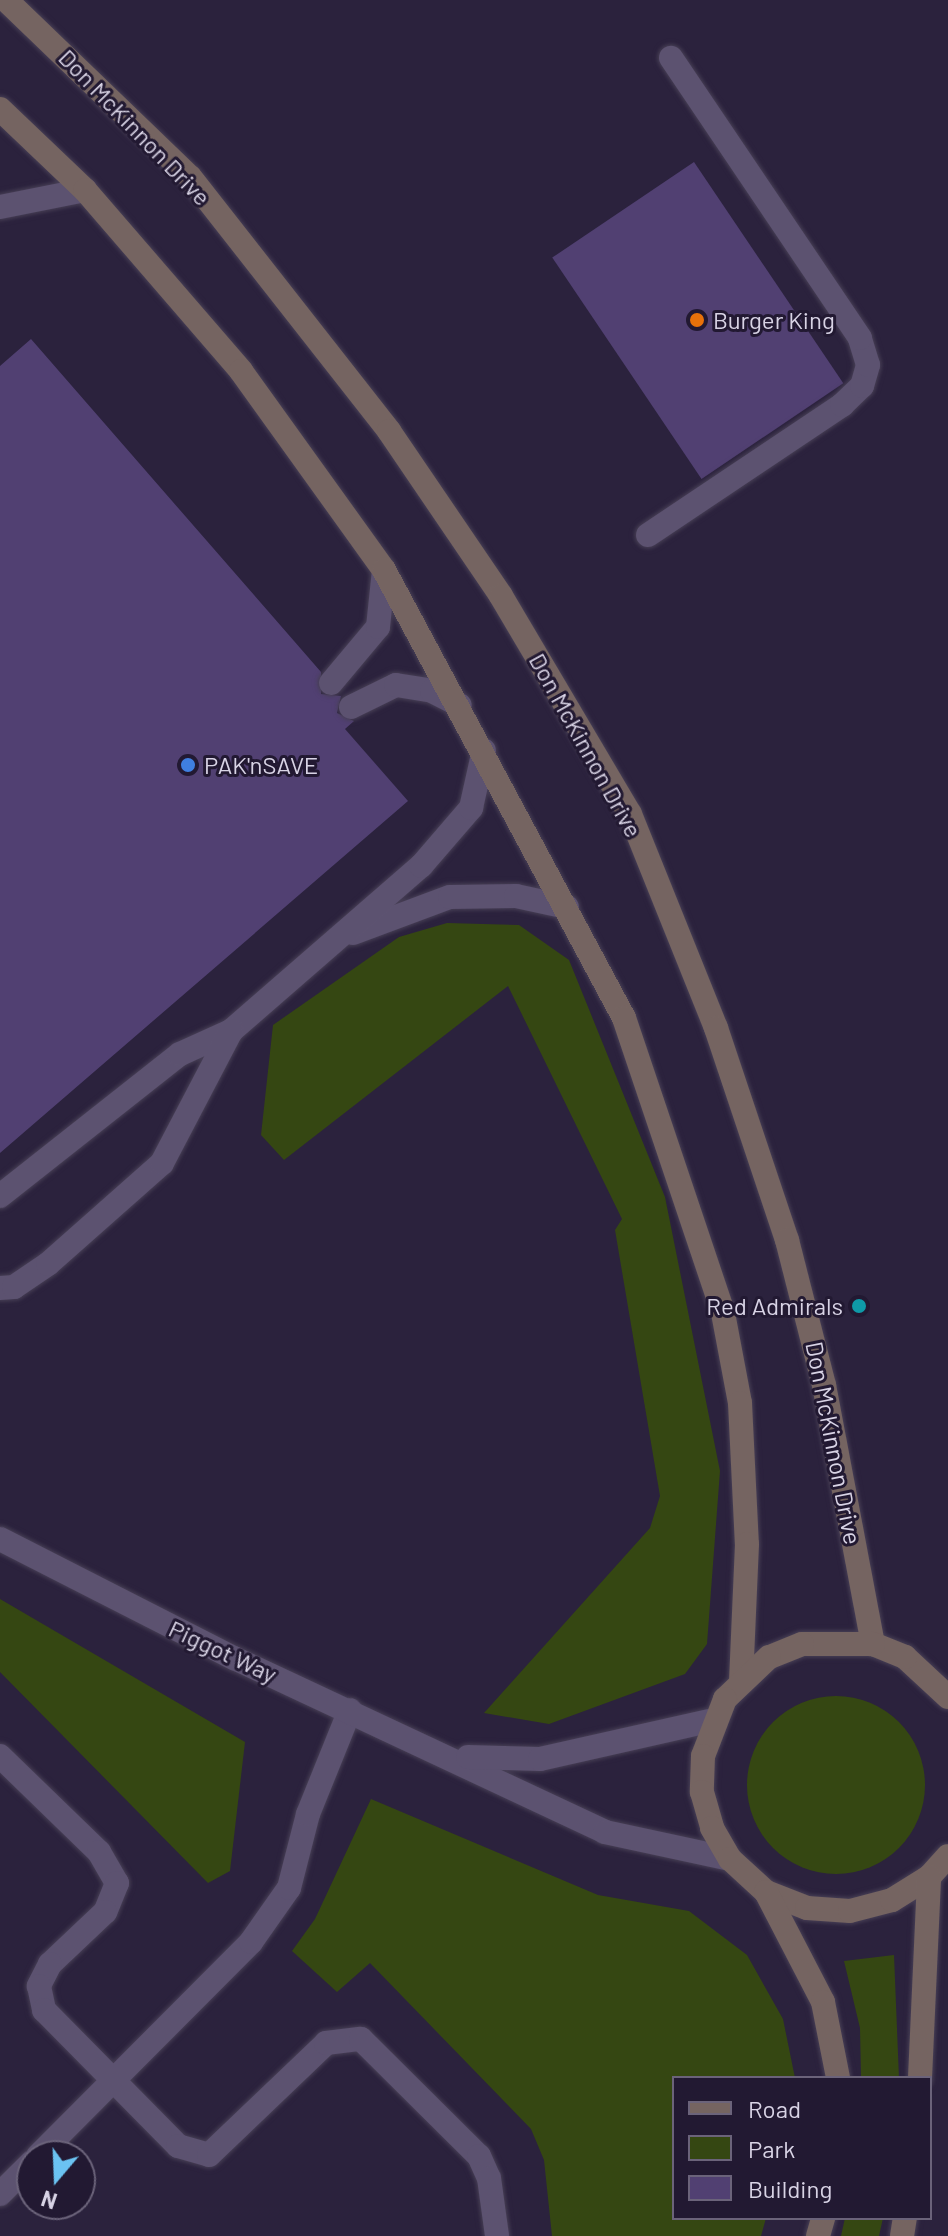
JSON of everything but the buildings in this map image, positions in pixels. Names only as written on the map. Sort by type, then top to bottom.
[{"type":"main road","name":"Don McKinnon Drive","points":[[6,0],[190,177],[389,431],[501,596],[630,814],[716,1028],[787,1240],[824,1385],[873,1644]]},
{"type":"main road","points":[[0,109],[85,190],[241,371],[384,570],[460,705],[624,1018],[723,1313],[746,1462],[741,1680]]},
{"type":"main road","points":[[838,2076],[823,2002],[766,1892],[730,1859],[712,1828],[702,1792],[713,1720],[741,1680],[769,1657],[802,1644],[873,1644],[905,1657],[948,1697]]},
{"type":"main road","points":[[766,1892],[807,1908],[850,1911],[892,1900],[929,1877],[948,1856]]},
{"type":"main road","points":[[920,2076],[929,1877]]},
{"type":"street","points":[[648,535],[842,405],[862,386],[868,365],[860,338],[671,58]]},
{"type":"street","points":[[0,207],[85,190]]},
{"type":"street","points":[[331,683],[378,627],[384,570]]},
{"type":"street","points":[[351,707],[396,685],[432,691],[460,705]]},
{"type":"street","points":[[0,1196],[180,1054],[231,1031],[453,834],[471,808],[484,750]]},
{"type":"street","points":[[326,946],[450,897],[516,896],[567,907]]},
{"type":"street","points":[[0,1288],[14,1287],[48,1264],[162,1163],[231,1031]]},
{"type":"street","name":"Piggot Way","points":[[0,1539],[605,1832],[730,1859]]},
{"type":"street","points":[[54,2140],[251,1942],[289,1888],[308,1814],[350,1710]]},
{"type":"street","name":"Piggot Way","points":[[450,1756],[540,1759],[713,1720]]},
{"type":"street","points":[[0,1756],[113,1868],[114,1899],[50,1964],[39,1986],[55,2023],[178,2146],[209,2155],[326,2043],[345,2036],[361,2039],[479,2156],[489,2178],[497,2236]]},
{"type":"street","points":[[0,2194],[16,2178]]},
{"type":"green space","points":[[447,923],[519,925],[569,960],[665,1197],[720,1471],[707,1644],[685,1674],[549,1724],[484,1713],[650,1528],[660,1496],[615,1230],[622,1219],[508,986],[284,1160],[261,1135],[273,1025],[399,937]]},
{"type":"green space","points":[[0,1599],[245,1742],[230,1871],[208,1883],[0,1672]]},
{"type":"green space","points":[[836,1696],[870,1703],[899,1722],[918,1751],[925,1785],[918,1819],[899,1848],[870,1867],[836,1874],[802,1867],[773,1848],[754,1819],[747,1785],[754,1751],[773,1722],[802,1703]]},
{"type":"green space","points":[[371,1799],[598,1895],[689,1911],[747,1955],[783,2019],[795,2076],[672,2076],[672,2220],[765,2220],[761,2236],[552,2236],[544,2160],[531,2129],[370,1963],[337,1992],[292,1951],[315,1919]]},
{"type":"green space","points":[[894,1955],[899,2076],[861,2076],[860,2028],[844,1961]]},
{"type":"green space","points":[[845,2220],[883,2220],[879,2236],[841,2236]]},
{"type":"place","name":"Burger King","points":[[697,320]]},
{"type":"place","name":"PAK'nSAVE","points":[[188,765]]},
{"type":"place","name":"Red Admirals","points":[[859,1306]]}]
